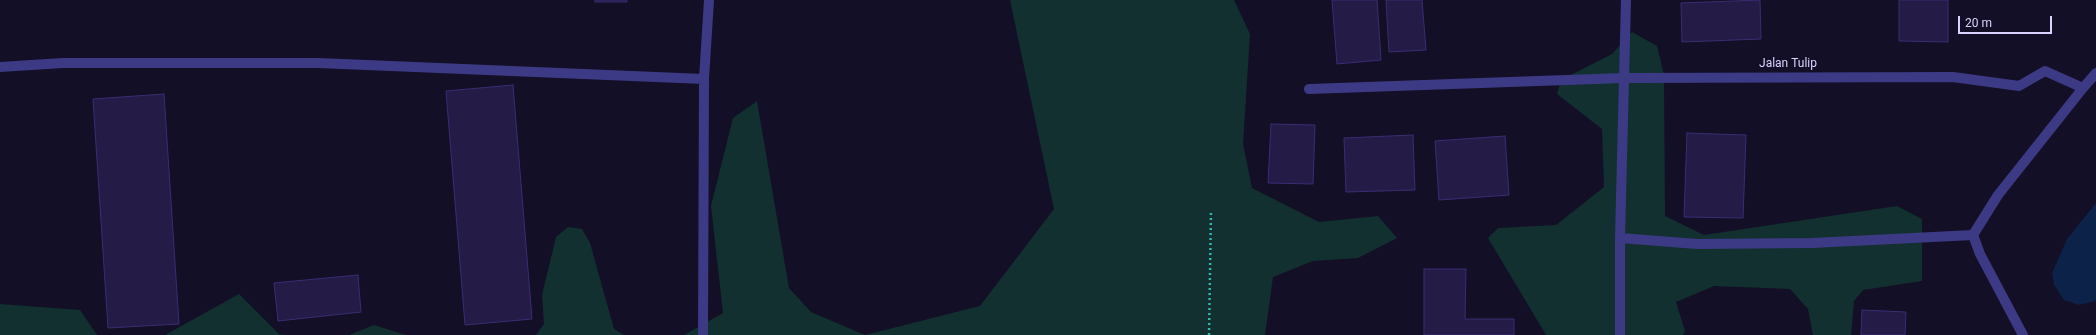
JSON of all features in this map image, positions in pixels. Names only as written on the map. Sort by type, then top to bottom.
[{"type":"street","points":[[703,335],[704,79],[708,0]]},
{"type":"street","points":[[1620,335],[1620,238],[1626,0]]},
{"type":"street","points":[[0,67],[63,63],[318,63],[704,79]]},
{"type":"street","name":"Jalan Tulip","points":[[1309,89],[1624,78],[1953,77],[2019,86],[2045,71],[2084,88]]},
{"type":"street","points":[[1973,235],[1998,195],[2096,73]]},
{"type":"street","points":[[1620,238],[1697,244],[1804,244],[1973,235]]},
{"type":"street","points":[[1973,235],[1980,254],[2023,335]]},
{"type":"path","points":[[1209,335],[1211,212]]},
{"type":"green space","points":[[1010,0],[1234,0],[1250,34],[1243,144],[1252,188],[1319,222],[1378,216],[1397,238],[1358,258],[1313,261],[1273,277],[1265,335],[865,335],[980,306],[1054,209]]},
{"type":"green space","points":[[1632,32],[1657,46],[1664,75],[1665,216],[1704,235],[1897,206],[1922,219],[1922,281],[1863,290],[1854,301],[1851,335],[1813,335],[1808,309],[1790,289],[1714,286],[1676,302],[1685,331],[1683,335],[1546,335],[1488,238],[1498,228],[1556,225],[1604,187],[1602,129],[1557,94],[1561,80],[1612,54]]},
{"type":"green space","points":[[757,101],[789,288],[811,312],[865,335],[684,335],[723,313],[711,206],[733,118]]},
{"type":"green space","points":[[568,227],[582,229],[590,243],[614,329],[624,335],[536,335],[544,324],[542,295],[556,237]]},
{"type":"green space","points":[[239,294],[279,334],[287,335],[165,335]]},
{"type":"green space","points":[[0,304],[80,310],[97,335],[0,335]]},
{"type":"green space","points":[[374,325],[406,335],[349,335]]},
{"type":"water","points":[[2096,203],[2096,299],[2095,301],[2079,305],[2064,300],[2054,285],[2052,273],[2067,239]]},
{"type":"building","points":[[595,0],[627,0],[627,2],[595,2]]},
{"type":"building","points":[[1332,0],[1377,0],[1381,60],[1337,64]]},
{"type":"building","points":[[1386,0],[1422,0],[1426,50],[1389,52]]},
{"type":"building","points":[[1760,0],[1761,39],[1682,42],[1681,3]]},
{"type":"building","points":[[1899,0],[1948,0],[1948,42],[1899,41]]},
{"type":"building","points":[[513,85],[532,319],[465,325],[446,91]]},
{"type":"building","points":[[164,94],[179,324],[108,328],[93,99]]},
{"type":"building","points":[[1271,124],[1315,125],[1313,184],[1268,183]]},
{"type":"building","points":[[1687,133],[1746,135],[1743,218],[1684,217]]},
{"type":"building","points":[[1413,135],[1415,190],[1346,192],[1344,138]]},
{"type":"building","points":[[1505,136],[1509,195],[1439,200],[1435,141]]},
{"type":"building","points":[[1424,269],[1466,269],[1465,319],[1514,319],[1514,335],[1424,335]]},
{"type":"building","points":[[358,275],[361,312],[278,321],[274,283]]},
{"type":"building","points":[[1862,310],[1906,312],[1905,335],[1861,335]]}]
